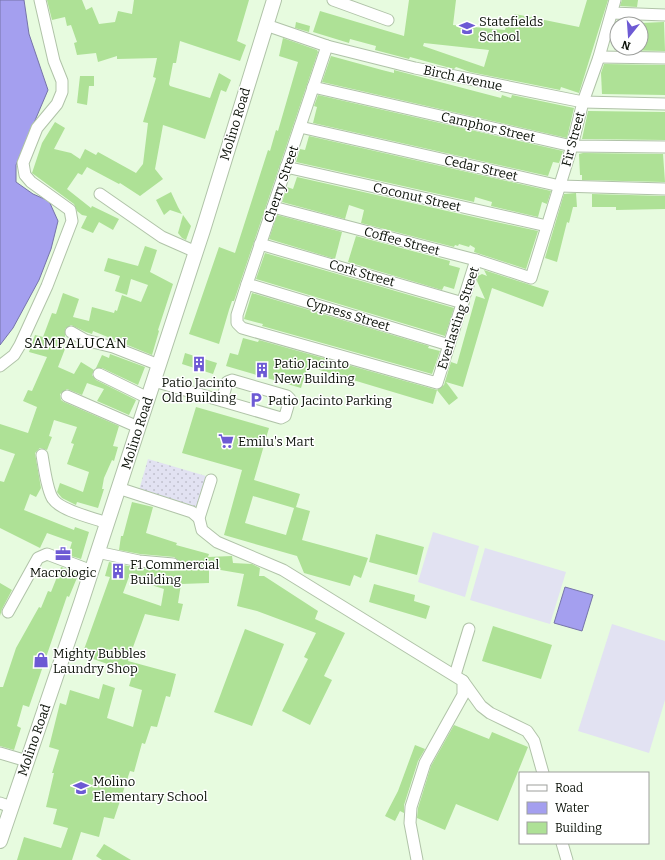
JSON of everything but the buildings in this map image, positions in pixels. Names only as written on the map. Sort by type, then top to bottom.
[{"type":"main road","name":"Molino Road","points":[[0,841],[6,805],[27,761],[98,552],[196,252],[274,0]]},
{"type":"street","points":[[0,366],[14,355],[20,345],[47,286],[72,221],[70,210],[38,186],[25,174],[23,163],[37,128],[57,104],[62,92],[62,81],[54,61],[40,0]]},
{"type":"street","points":[[333,0],[388,20]]},
{"type":"street","name":"Fir Street","points":[[531,278],[572,146],[583,102],[600,57],[615,0]]},
{"type":"street","points":[[612,13],[665,15]]},
{"type":"street","name":"Birch Avenue","points":[[266,25],[328,46],[415,68],[583,102],[665,104]]},
{"type":"street","name":"Cherry Street","points":[[237,323],[236,315],[328,46]]},
{"type":"street","points":[[600,57],[665,58]]},
{"type":"street","name":"Camphor Street","points":[[314,87],[572,146],[665,147]]},
{"type":"street","name":"Cedar Street","points":[[300,127],[560,186],[665,189]]},
{"type":"street","name":"Coconut Street","points":[[286,167],[547,226]]},
{"type":"street","points":[[100,194],[162,237],[196,252]]},
{"type":"street","name":"Coffee Street","points":[[273,207],[476,260],[531,278]]},
{"type":"street","name":"Cork Street","points":[[260,244],[463,303]]},
{"type":"street","name":"Everlasting Street","points":[[237,323],[242,328],[437,383],[476,260]]},
{"type":"street","name":"Cypress Street","points":[[247,284],[449,345]]},
{"type":"street","points":[[71,332],[85,340],[113,347],[159,365]]},
{"type":"street","points":[[99,374],[148,398]]},
{"type":"street","points":[[154,381],[222,401],[281,418],[285,416],[290,399],[287,396],[232,380],[227,382],[222,401]]},
{"type":"street","points":[[67,396],[138,427]]},
{"type":"street","points":[[42,455],[46,479],[55,502],[77,513],[107,522]]},
{"type":"street","points":[[198,518],[211,480]]},
{"type":"street","points":[[118,488],[192,512],[198,518],[202,530],[217,542],[283,570],[459,678],[481,706],[490,713],[527,730],[534,741],[543,772]]},
{"type":"street","points":[[98,552],[133,560],[173,564]]},
{"type":"street","points":[[8,612],[38,558],[42,555],[47,554],[92,570]]},
{"type":"street","points":[[417,860],[410,823],[410,807],[425,764],[463,695],[459,678],[469,629]]},
{"type":"street","points":[[0,753],[27,761]]},
{"type":"street","points":[[562,844],[567,860]]},
{"type":"shaded area","points":[[148,459],[206,476],[197,507],[139,490]]},
{"type":"shaded area","points":[[433,532],[479,546],[465,597],[418,582]]},
{"type":"shaded area","points":[[485,548],[566,572],[550,624],[470,600]]},
{"type":"shaded area","points":[[612,624],[665,641],[665,700],[649,753],[578,731]]},
{"type":"water","points":[[0,0],[24,0],[29,34],[48,90],[16,165],[16,182],[33,194],[49,201],[58,221],[51,249],[39,280],[13,328],[0,345]]},
{"type":"water","points":[[565,587],[593,595],[582,631],[554,623]]},
{"type":"place","name":"Statefields School","points":[[467,28]]},
{"type":"place","name":"Patio Jacinto Old Building","points":[[199,364]]},
{"type":"place","name":"Patio Jacinto New Building","points":[[262,370]]},
{"type":"place","name":"Patio Jacinto Parking","points":[[256,400]]},
{"type":"place","name":"Emilu's Mart","points":[[226,441]]},
{"type":"place","name":"Macrologic","points":[[63,554]]},
{"type":"place","name":"F1 Commercial Building","points":[[118,571]]},
{"type":"place","name":"Mighty Bubbles Laundry Shop","points":[[41,660]]},
{"type":"place","name":"Molino Elementary School","points":[[81,788]]},
{"type":"district","name":"SAMPALUCAN","points":[[76,343]]}]
